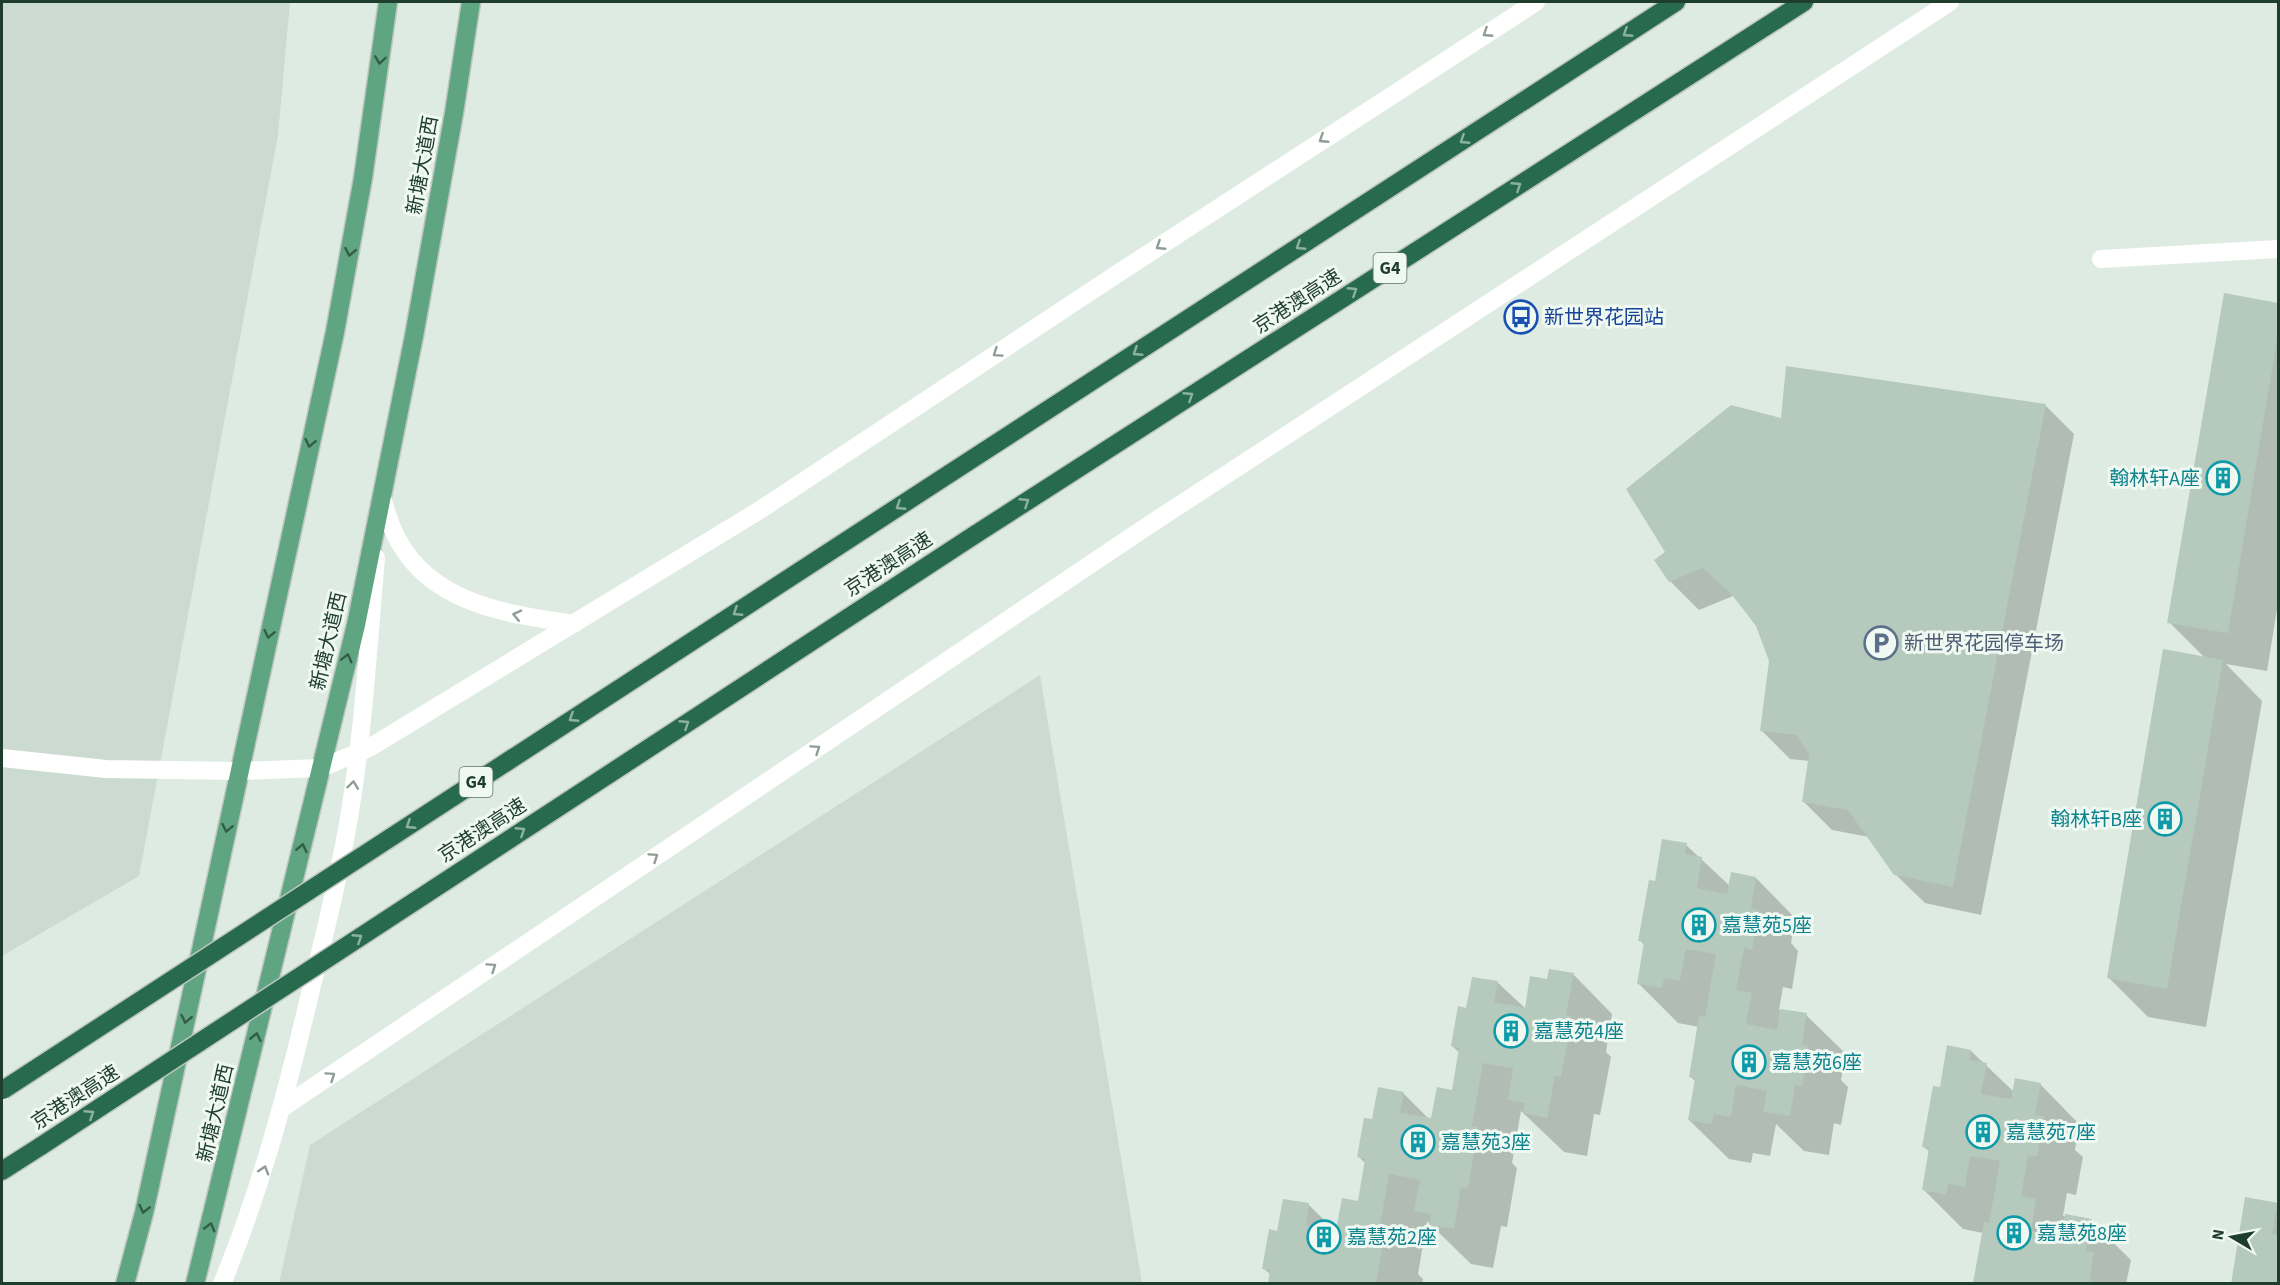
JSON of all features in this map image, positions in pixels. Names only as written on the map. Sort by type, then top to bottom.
[{"type":"highway","name":"G4","points":[[2,1090],[1676,2]]},
{"type":"highway","name":"京港澳高速","points":[[2,1171],[966,540],[1804,2]]},
{"type":"main road","points":[[125,1284],[144,1214],[334,332],[363,178],[387,2]]},
{"type":"main road","name":"新塘大道西","points":[[195,1284],[356,625],[436,218],[471,2]]},
{"type":"street","points":[[2,758],[106,769],[239,771],[321,768],[390,737],[760,510],[1120,272],[1536,2]]},
{"type":"street","points":[[282,1108],[1156,520],[1950,2]]},
{"type":"street","points":[[2101,259],[2278,249]]},
{"type":"street","points":[[382,497],[399,542],[424,574],[454,595],[493,609],[574,624]]},
{"type":"street","points":[[222,1284],[259,1188],[282,1108],[328,920],[347,828],[357,753],[382,497]]},
{"type":"shaded area","points":[[2,2],[290,2],[278,135],[139,876],[2,956]]},
{"type":"shaded area","points":[[1040,675],[1142,1283],[279,1283],[310,1145]]},
{"type":"building","name":"翰林轩A座","points":[[2224,293],[2278,303],[2278,334],[2228,633],[2167,623]]},
{"type":"building","name":"新世界花园停车场","points":[[1786,366],[2046,404],[1953,887],[1894,875],[1848,810],[1802,802],[1809,754],[1796,735],[1760,731],[1769,661],[1756,626],[1733,596],[1703,568],[1669,582],[1654,560],[1665,552],[1626,489],[1731,405],[1781,418]]},
{"type":"building","name":"翰林轩B座","points":[[2163,649],[2223,660],[2167,989],[2107,978]]},
{"type":"building","points":[[1662,839],[1687,843],[1685,854],[1702,857],[1697,888],[1727,894],[1731,872],[1756,877],[1751,908],[1759,910],[1752,950],[1744,948],[1736,990],[1752,993],[1746,1024],[1777,1030],[1780,1009],[1807,1013],[1802,1045],[1809,1046],[1802,1086],[1795,1085],[1790,1116],[1763,1112],[1767,1091],[1736,1085],[1731,1117],[1714,1114],[1712,1124],[1688,1120],[1695,1078],[1689,1077],[1699,1016],[1705,1017],[1716,954],[1686,949],[1680,981],[1664,978],[1662,988],[1637,984],[1644,942],[1638,941],[1649,880],[1655,881]]},
{"type":"building","points":[[1549,969],[1574,973],[1566,1015],[1572,1016],[1561,1077],[1555,1076],[1547,1118],[1523,1113],[1525,1103],[1508,1100],[1513,1068],[1483,1063],[1472,1126],[1478,1127],[1468,1188],[1461,1187],[1454,1229],[1429,1225],[1431,1214],[1414,1211],[1420,1180],[1389,1174],[1378,1237],[1384,1238],[1376,1284],[1268,1284],[1270,1270],[1262,1269],[1269,1229],[1277,1231],[1283,1199],[1309,1203],[1306,1225],[1336,1230],[1342,1198],[1358,1201],[1365,1159],[1357,1157],[1364,1118],[1372,1119],[1378,1087],[1404,1092],[1400,1113],[1431,1118],[1437,1087],[1452,1090],[1459,1048],[1451,1046],[1458,1006],[1466,1008],[1472,977],[1498,981],[1494,1002],[1525,1008],[1530,976],[1547,979]]},
{"type":"building","points":[[1947,1045],[1971,1050],[1970,1060],[1987,1063],[1981,1094],[2011,1099],[2015,1078],[2041,1083],[2035,1115],[2044,1116],[2037,1156],[2028,1155],[2021,1196],[2036,1199],[2031,1231],[2061,1236],[2065,1214],[2092,1219],[2086,1251],[2094,1252],[2089,1284],[1973,1283],[1984,1222],[1989,1223],[2000,1161],[1970,1156],[1965,1187],[1948,1184],[1946,1195],[1922,1190],[1929,1148],[1922,1147],[1933,1086],[1940,1087]]},
{"type":"building","points":[[2245,1197],[2278,1203],[2272,1234],[2278,1235],[2278,1284],[2231,1284]]},
{"type":"place","name":"新世界花园站","points":[[1521,317]]},
{"type":"place","name":"翰林轩A座","points":[[2223,478]]},
{"type":"place","name":"新世界花园停车场","points":[[1881,643]]},
{"type":"place","name":"翰林轩B座","points":[[2165,819]]},
{"type":"place","name":"嘉慧苑5座","points":[[1699,925]]},
{"type":"place","name":"嘉慧苑4座","points":[[1511,1031]]},
{"type":"place","name":"嘉慧苑6座","points":[[1749,1062]]},
{"type":"place","name":"嘉慧苑7座","points":[[1983,1132]]},
{"type":"place","name":"嘉慧苑3座","points":[[1418,1142]]},
{"type":"place","name":"嘉慧苑8座","points":[[2014,1233]]},
{"type":"place","name":"嘉慧苑2座","points":[[1324,1237]]}]
